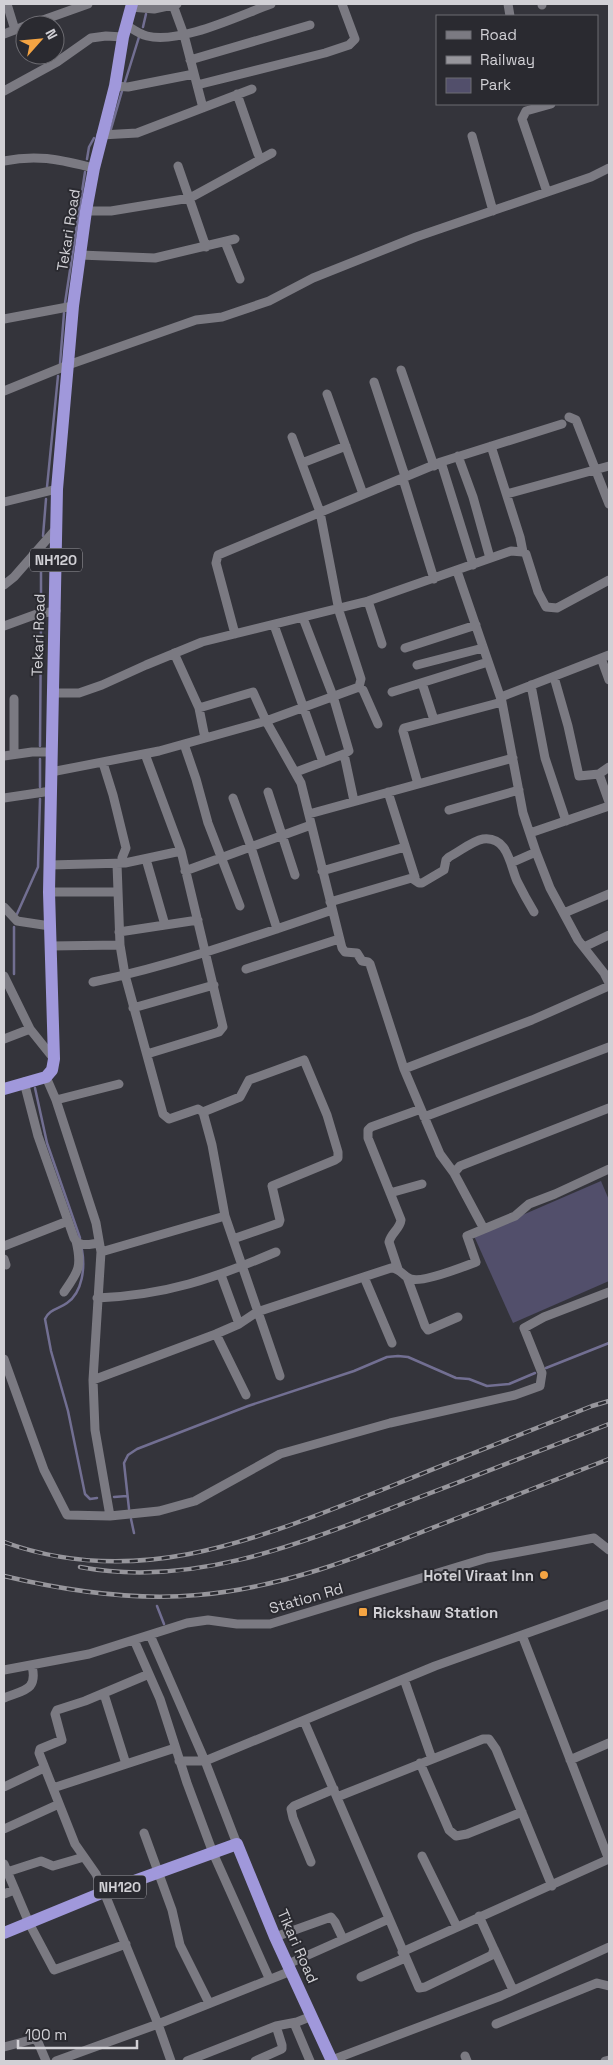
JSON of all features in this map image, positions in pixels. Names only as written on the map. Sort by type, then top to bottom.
[{"type":"highway","name":"Tekari Road","points":[[46,1077],[52,1070],[54,1059],[49,892],[57,490],[73,306],[86,211],[101,135],[115,86],[131,6]]},
{"type":"highway","points":[[12,1084],[46,1077]]},
{"type":"highway","name":"NH120","points":[[4,1933],[104,1892],[237,1844]]},
{"type":"highway","name":"Tikari Road","points":[[237,1844],[289,1967],[332,2061]]},
{"type":"street","points":[[4,34],[15,30],[7,4]]},
{"type":"street","points":[[57,15],[88,4]]},
{"type":"street","points":[[4,91],[57,62],[91,38],[125,31],[156,38],[184,35],[271,4]]},
{"type":"street","points":[[197,85],[325,53],[352,43],[355,39],[342,4]]},
{"type":"street","points":[[131,6],[154,10],[175,5],[204,108]]},
{"type":"street","points":[[190,60],[310,25]]},
{"type":"street","points":[[115,86],[128,87],[194,74]]},
{"type":"street","points":[[101,135],[137,133],[252,89]]},
{"type":"street","points":[[237,94],[258,154]]},
{"type":"street","points":[[543,105],[528,107],[522,119],[547,192]]},
{"type":"street","points":[[472,136],[493,211]]},
{"type":"street","points":[[86,211],[111,210],[190,198],[272,153]]},
{"type":"street","points":[[4,161],[49,157],[94,168]]},
{"type":"street","points":[[178,166],[206,247]]},
{"type":"street","points":[[4,391],[68,365],[196,320],[222,317],[269,301],[312,278],[416,237],[591,177],[609,168]]},
{"type":"street","points":[[80,255],[155,258],[235,239]]},
{"type":"street","points":[[225,242],[240,279]]},
{"type":"street","points":[[4,319],[73,306]]},
{"type":"street","points":[[401,370],[438,464],[472,565]]},
{"type":"street","points":[[374,382],[405,476],[402,478],[434,578]]},
{"type":"street","points":[[327,394],[363,494]]},
{"type":"street","points":[[570,417],[576,420],[609,504]]},
{"type":"street","points":[[236,634],[216,563],[218,555],[458,456],[562,424]]},
{"type":"street","points":[[292,437],[320,512],[339,608],[361,679],[359,687]]},
{"type":"street","points":[[302,463],[346,446]]},
{"type":"street","points":[[491,446],[523,552],[529,560],[538,592],[546,607],[556,608],[609,580]]},
{"type":"street","points":[[458,456],[473,497],[490,558]]},
{"type":"street","points":[[507,494],[609,466]]},
{"type":"street","points":[[4,502],[57,490]]},
{"type":"street","points":[[4,585],[14,577],[56,529]]},
{"type":"street","points":[[53,694],[79,693],[94,688],[202,642],[368,601],[511,551],[523,552]]},
{"type":"street","points":[[404,1069],[532,1020],[609,984],[604,973],[584,947],[550,888],[536,852],[523,813],[502,700],[456,571]]},
{"type":"street","points":[[368,601],[382,644]]},
{"type":"street","points":[[4,626],[37,614],[56,610]]},
{"type":"street","points":[[296,772],[344,754],[349,750],[334,696],[303,618]]},
{"type":"street","points":[[274,625],[323,762]]},
{"type":"street","points":[[405,648],[476,625]]},
{"type":"street","points":[[418,665],[483,648]]},
{"type":"street","points":[[174,653],[199,708],[205,738]]},
{"type":"street","points":[[418,784],[403,730],[407,726],[502,700],[531,685],[605,657],[609,680]]},
{"type":"street","points":[[392,692],[488,662]]},
{"type":"street","points":[[554,676],[579,776],[599,774],[609,767]]},
{"type":"street","points":[[422,683],[434,720]]},
{"type":"street","points":[[531,685],[545,758],[566,821]]},
{"type":"street","points":[[52,772],[103,763],[184,744],[266,721],[359,687]]},
{"type":"street","points":[[359,687],[362,688],[378,724]]},
{"type":"street","points":[[199,708],[253,692],[266,721],[301,783],[339,939],[345,952],[357,953],[362,961],[370,964],[404,1069],[422,1113],[440,1154],[454,1173],[484,1229]]},
{"type":"street","points":[[14,699],[14,754]]},
{"type":"street","points":[[184,744],[208,823],[240,906]]},
{"type":"street","points":[[4,756],[51,752]]},
{"type":"street","points":[[145,754],[181,851],[214,985],[222,1030],[147,1054]]},
{"type":"street","points":[[344,754],[354,802]]},
{"type":"street","points":[[309,814],[513,758]]},
{"type":"street","points":[[103,763],[126,848],[121,863],[118,892],[120,945],[125,975],[164,1116],[171,1118],[198,1109],[203,1112],[214,1155],[225,1216],[256,1312],[280,1376]]},
{"type":"street","points":[[599,774],[609,802]]},
{"type":"street","points":[[449,810],[519,790]]},
{"type":"street","points":[[4,798],[52,791]]},
{"type":"street","points":[[268,792],[295,875]]},
{"type":"street","points":[[93,982],[205,953],[277,929],[331,906],[413,879],[416,874],[405,847],[388,792]]},
{"type":"street","points":[[233,798],[277,929]]},
{"type":"street","points":[[530,833],[609,806]]},
{"type":"street","points":[[185,871],[311,824]]},
{"type":"street","points":[[413,879],[421,883],[443,871],[447,859],[483,839],[494,840],[509,855],[517,880],[534,912]]},
{"type":"street","points":[[322,871],[405,847]]},
{"type":"street","points":[[50,865],[121,863],[181,851]]},
{"type":"street","points":[[511,863],[536,852]]},
{"type":"street","points":[[146,859],[165,925]]},
{"type":"street","points":[[49,892],[118,892]]},
{"type":"street","points":[[564,913],[609,894]]},
{"type":"street","points":[[4,908],[17,921],[50,926]]},
{"type":"street","points":[[119,932],[198,920]]},
{"type":"street","points":[[584,947],[609,935]]},
{"type":"street","points":[[246,969],[339,939]]},
{"type":"street","points":[[50,946],[120,945]]},
{"type":"street","points":[[6,982],[30,1029],[54,1059]]},
{"type":"street","points":[[133,1008],[214,985]]},
{"type":"street","points":[[4,1039],[30,1029]]},
{"type":"street","points":[[398,1270],[389,1242],[401,1225],[401,1220],[368,1138],[368,1130],[372,1127],[422,1113],[609,1047]]},
{"type":"street","points":[[203,1112],[240,1097],[244,1093],[247,1081],[304,1060],[327,1116],[338,1152],[338,1158],[335,1160],[272,1186],[280,1220],[279,1224],[233,1239]]},
{"type":"street","points":[[46,1077],[56,1100],[96,1223],[100,1247],[93,1380],[95,1430],[110,1516]]},
{"type":"street","points":[[4,1094],[12,1084],[38,1136],[76,1241],[80,1266],[78,1273],[64,1292]]},
{"type":"street","points":[[56,1100],[119,1084]]},
{"type":"street","points":[[454,1173],[460,1166],[609,1108]]},
{"type":"street","points":[[93,1380],[216,1334],[239,1324],[256,1312],[391,1268],[418,1281],[476,1262],[468,1236],[515,1216],[528,1204],[555,1194],[609,1169]]},
{"type":"street","points":[[390,1193],[422,1184]]},
{"type":"street","points":[[76,1241],[83,1245],[100,1247],[225,1216]]},
{"type":"street","points":[[4,1246],[68,1221]]},
{"type":"street","points":[[97,1298],[149,1294],[194,1284],[276,1252]]},
{"type":"street","points":[[221,1275],[239,1324]]},
{"type":"street","points":[[364,1277],[392,1343]]},
{"type":"street","points":[[407,1277],[424,1326],[428,1330],[458,1317]]},
{"type":"street","points":[[4,1359],[44,1470],[68,1515],[110,1516],[158,1511],[195,1501],[280,1454],[390,1423],[515,1395],[540,1386],[542,1373],[524,1328],[544,1317],[609,1292]]},
{"type":"street","points":[[216,1334],[246,1394]]},
{"type":"street","name":"Station Rd","points":[[4,1670],[89,1654],[187,1623],[208,1620],[237,1624],[270,1624],[487,1558],[594,1538],[609,1550]]},
{"type":"street","points":[[179,1761],[205,1762],[404,1679],[609,1604]]},
{"type":"street","points":[[150,1635],[205,1762],[237,1844]]},
{"type":"street","points":[[361,1977],[456,1927],[609,1860],[522,1635]]},
{"type":"street","points":[[134,1640],[167,1719],[179,1761],[213,1853],[269,1978]]},
{"type":"street","points":[[4,1698],[30,1686],[34,1682],[35,1677],[32,1666]]},
{"type":"street","points":[[149,1674],[104,1694],[55,1712],[62,1740],[39,1751],[75,1844],[96,1874],[126,1944],[158,2024],[170,2061]]},
{"type":"street","points":[[404,1679],[432,1759]]},
{"type":"street","points":[[104,1694],[126,1764]]},
{"type":"street","points":[[304,1720],[417,1986],[422,1988],[487,1958],[492,1955],[494,1949]]},
{"type":"street","points":[[311,1862],[292,1818],[291,1809],[294,1806],[432,1759],[483,1739],[489,1739],[496,1749],[552,1886]]},
{"type":"street","points":[[570,1760],[609,1743]]},
{"type":"street","points":[[53,1788],[175,1748]]},
{"type":"street","points":[[420,1763],[449,1830],[456,1836],[467,1834],[522,1812]]},
{"type":"street","points":[[4,1787],[44,1768]]},
{"type":"street","points":[[4,1829],[59,1804]]},
{"type":"street","points":[[144,1833],[172,1910],[180,1946],[210,2003]]},
{"type":"street","points":[[422,1856],[456,1927]]},
{"type":"street","points":[[84,1858],[53,1866],[41,1861],[5,1868],[29,1923],[54,1970],[126,1944]]},
{"type":"street","points":[[4,1894],[14,1890]]},
{"type":"street","points":[[480,1916],[514,1990]]},
{"type":"street","points":[[276,1937],[331,1917],[343,1939]]},
{"type":"street","points":[[56,2061],[158,2024],[269,1978],[343,1939],[389,1919]]},
{"type":"street","points":[[332,2061],[514,1990],[609,1947]]},
{"type":"street","points":[[496,2024],[597,1983],[609,1986]]},
{"type":"street","points":[[187,2061],[276,2026],[294,2023],[312,2016]]},
{"type":"street","points":[[294,2023],[310,2061]]},
{"type":"street","points":[[255,2061],[282,2049],[276,2026]]},
{"type":"street","points":[[4,2047],[34,2039],[38,2042],[46,2061]]},
{"type":"street","points":[[605,2061],[609,2060]]},
{"type":"green space","points":[[601,1181],[609,1200],[609,1281],[513,1323],[474,1236]]},
{"type":"waterway","points":[[143,27],[146,14]]},
{"type":"waterway","points":[[125,82],[139,37]]},
{"type":"waterway","points":[[111,129],[122,91]]},
{"type":"waterway","points":[[87,159],[89,147],[94,138]]},
{"type":"waterway","points":[[65,303],[85,172]]},
{"type":"waterway","points":[[60,364],[64,313]]},
{"type":"waterway","points":[[47,487],[58,376]]},
{"type":"waterway","points":[[43,536],[46,499]]},
{"type":"waterway","points":[[41,559],[41,608]]},
{"type":"waterway","points":[[40,746],[41,618]]},
{"type":"waterway","points":[[40,759],[40,787]]},
{"type":"waterway","points":[[17,914],[38,867],[40,799]]},
{"type":"waterway","points":[[14,927],[14,974]]},
{"type":"waterway","points":[[35,1088],[47,1143],[80,1238]]},
{"type":"waterway","points":[[82,1250],[83,1271],[77,1292],[67,1303],[52,1311],[45,1319],[51,1351],[68,1411],[85,1494],[90,1499],[97,1498]]},
{"type":"waterway","points":[[546,1368],[609,1343]]},
{"type":"waterway","points":[[129,1509],[124,1463],[128,1455],[137,1449],[248,1406],[354,1371],[387,1357],[408,1357],[456,1378],[469,1379],[487,1386],[509,1384],[535,1373]]},
{"type":"waterway","points":[[114,1497],[127,1496]]},
{"type":"waterway","points":[[131,1519],[134,1533]]},
{"type":"waterway","points":[[157,1606],[164,1624]]},
{"type":"railway","points":[[4,1542],[54,1556],[103,1561],[151,1560],[198,1552],[291,1525],[592,1406],[609,1401]]},
{"type":"railway","points":[[80,1567],[123,1572],[166,1572],[250,1557],[332,1531],[609,1424]]},
{"type":"railway","points":[[4,1576],[76,1590],[149,1597],[198,1595],[260,1586],[349,1560],[609,1459]]},
{"type":"place","name":"Hotel Viraat Inn","points":[[544,1575]]},
{"type":"place","name":"Rickshaw Station","points":[[363,1612]]}]
